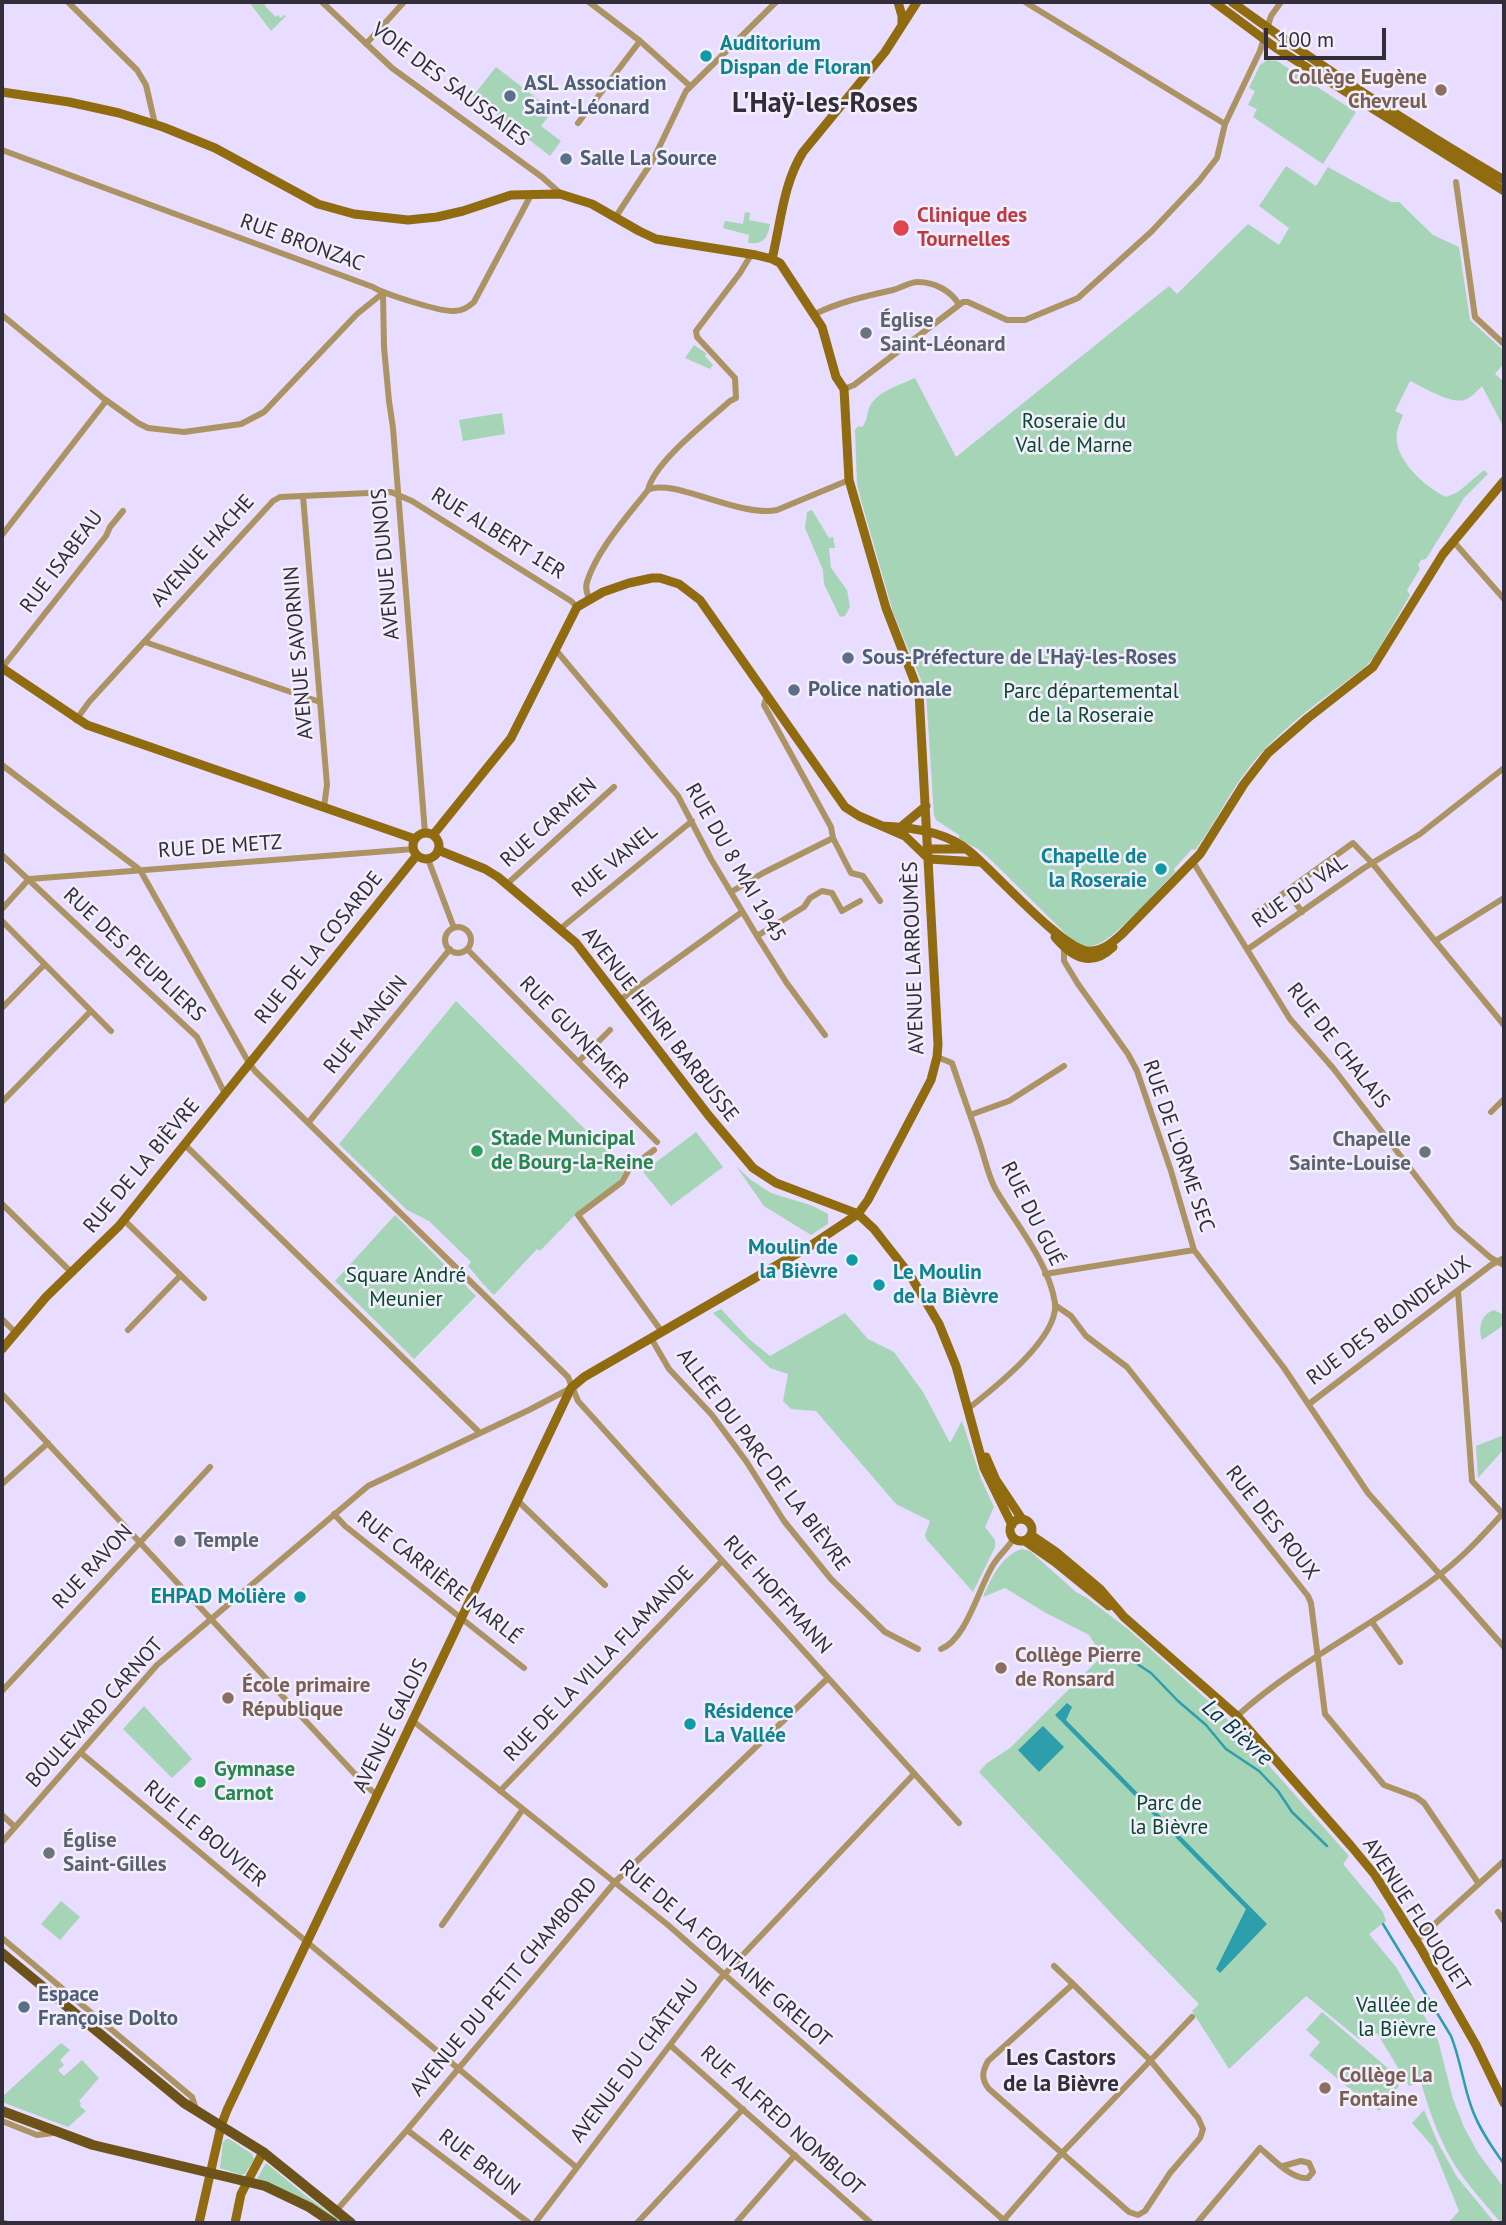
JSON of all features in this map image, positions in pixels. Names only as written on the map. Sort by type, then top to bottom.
[{"type":"main road","points":[[2,93],[69,102],[155,124],[215,148],[318,204],[354,214],[408,219],[437,217],[511,195],[560,194],[585,201],[656,239],[772,259],[789,178],[796,163],[870,72],[902,25],[915,2],[898,2],[902,25]]},
{"type":"main road","points":[[1214,2],[1264,39],[1504,187]]},
{"type":"main road","points":[[1232,2],[1504,187]]},
{"type":"main road","name":"AVENUE LARROUMÈS","points":[[614,1360],[810,1246],[858,1214],[925,1091],[937,1057],[919,693],[886,608],[849,480],[844,389],[836,377],[822,327],[815,314],[781,265],[772,259]]},
{"type":"main road","points":[[415,848],[511,738],[577,607],[603,592],[643,580],[660,578],[679,584],[700,600],[845,807],[859,816],[903,831],[917,839],[927,833],[950,839],[968,850],[1041,919],[1079,949],[1089,952],[1109,945],[1121,935],[1193,862],[1251,774],[1268,753],[1377,661],[1432,570],[1504,481]]},
{"type":"main road","points":[[2,668],[76,720],[324,807],[415,848],[428,859],[438,850],[438,842],[429,834]]},
{"type":"main road","points":[[903,831],[926,806]]},
{"type":"main road","points":[[903,831],[928,854],[981,862]]},
{"type":"main road","name":"RUE DE LA COSARDE","points":[[249,1063],[415,848]]},
{"type":"main road","name":"AVENUE HENRI BARBUSSE","points":[[438,850],[485,869],[507,884],[582,950],[748,1163],[776,1183],[858,1214]]},
{"type":"main road","points":[[928,854],[968,850]]},
{"type":"main road","points":[[1041,919],[1064,948],[1091,960],[1112,948],[1121,935]]},
{"type":"main road","name":"RUE DE LA BIÈVRE","points":[[2,1349],[46,1297],[113,1233],[249,1063]]},
{"type":"main road","points":[[830,1203],[836,1211],[833,1230]]},
{"type":"main road","name":"AVENUE FLOUQUET","points":[[858,1214],[871,1225],[898,1260],[939,1324],[956,1366],[984,1468],[1012,1525],[1010,1530],[1014,1538],[1019,1541],[1028,1538],[1032,1529],[1030,1523],[1022,1519],[996,1480],[975,1431]]},
{"type":"main road","name":"AVENUE GALOIS","points":[[199,2223],[221,2126],[517,1500],[571,1388],[584,1377],[614,1360]]},
{"type":"main road","points":[[1012,1525],[1022,1519]]},
{"type":"main road","name":"AVENUE FLOUQUET","points":[[1028,1538],[1124,1617],[1237,1716],[1364,1862],[1416,1941],[1476,2045],[1504,2103]]},
{"type":"main road","points":[[2,1953],[160,2085],[197,2112],[263,2152],[351,2223]]},
{"type":"main road","points":[[2,2111],[93,2145],[284,2193],[333,2223]]},
{"type":"main road","points":[[235,2223],[241,2194],[263,2152]]},
{"type":"street","points":[[68,2],[138,70],[146,85],[155,124]]},
{"type":"street","name":"VOIE DES SAUSSAIES","points":[[322,2],[392,68],[542,177],[560,194]]},
{"type":"street","points":[[366,44],[404,2]]},
{"type":"street","points":[[589,2],[640,41],[690,86]]},
{"type":"street","points":[[615,218],[653,160],[683,95],[776,2]]},
{"type":"street","points":[[1026,2],[1225,124]]},
{"type":"street","points":[[844,389],[854,385],[887,361],[958,305],[968,302],[1017,322],[1078,298],[1151,232],[1199,181],[1218,155],[1225,124],[1267,27],[1281,2]]},
{"type":"street","points":[[578,123],[640,41]]},
{"type":"street","name":"RUE BRONZAC","points":[[2,150],[373,287],[383,293],[442,311],[456,312],[466,309],[474,302],[532,193]]},
{"type":"street","points":[[1456,182],[1475,317],[1504,344]]},
{"type":"street","points":[[589,599],[587,582],[602,552],[648,490],[654,473],[696,431],[736,398],[735,378],[697,337],[696,331],[751,255]]},
{"type":"street","points":[[815,314],[915,282],[932,284],[951,293],[958,305]]},
{"type":"street","points":[[2,316],[106,401],[138,423],[166,432],[184,432],[241,424],[264,412],[357,314],[383,293]]},
{"type":"street","name":"AVENUE DUNOIS","points":[[383,293],[388,401],[393,428],[429,834]]},
{"type":"street","points":[[2,535],[106,401]]},
{"type":"street","points":[[648,490],[653,487],[671,488],[745,510],[767,512],[849,480]]},
{"type":"street","name":"AVENUE HACHE","points":[[76,720],[89,702],[273,500],[280,497],[391,492],[398,494]]},
{"type":"street","name":"RUE ALBERT 1ER","points":[[398,494],[577,607]]},
{"type":"street","name":"AVENUE SAVORNIN","points":[[303,496],[327,785],[324,807]]},
{"type":"street","name":"RUE ISABEAU","points":[[2,668],[106,536],[123,510]]},
{"type":"street","points":[[1453,541],[1504,599]]},
{"type":"street","points":[[145,642],[320,702]]},
{"type":"street","name":"RUE DU 8 MAI 1945","points":[[555,649],[678,796],[711,859],[757,936],[786,982],[825,1035]]},
{"type":"street","points":[[767,696],[764,705],[831,827],[833,838],[851,873],[863,876],[880,901]]},
{"type":"street","points":[[2,765],[140,870]]},
{"type":"street","name":"RUE DU VAL","points":[[1248,949],[1420,834],[1504,768]]},
{"type":"street","name":"RUE CARMEN","points":[[507,884],[614,787]]},
{"type":"street","name":"RUE VANEL","points":[[560,929],[692,821]]},
{"type":"street","points":[[731,892],[833,838]]},
{"type":"street","points":[[1255,914],[1353,843],[1504,1025]]},
{"type":"street","name":"RUE DE METZ","points":[[30,879],[415,848]]},
{"type":"street","name":"RUE DES PEUPLIERS","points":[[2,855],[197,1037],[225,1094]]},
{"type":"street","points":[[428,859],[454,928]]},
{"type":"street","name":"RUE DE CHALAIS","points":[[1193,862],[1290,1019],[1333,1068],[1455,1227],[1501,1264]]},
{"type":"street","name":"RUE HOFFMANN","points":[[140,870],[249,1063],[568,1377],[578,1401],[960,1823]]},
{"type":"street","points":[[2,909],[30,879]]},
{"type":"street","points":[[757,936],[804,907],[810,898],[822,891],[832,893],[842,911],[860,901]]},
{"type":"street","points":[[1287,891],[1302,912]]},
{"type":"street","points":[[1435,941],[1504,898]]},
{"type":"street","points":[[620,1000],[743,912]]},
{"type":"street","points":[[2,921],[111,1031]]},
{"type":"street","points":[[461,927],[468,931],[471,942],[467,948],[457,952],[450,949],[446,936],[454,928],[461,927]]},
{"type":"street","name":"RUE GUYNEMER","points":[[467,948],[656,1146],[629,1169],[622,1182],[578,1215],[662,1332]]},
{"type":"street","name":"RUE DE L'ORME SEC","points":[[1064,948],[1065,961],[1078,984],[1137,1071],[1194,1250]]},
{"type":"street","name":"RUE MANGIN","points":[[308,1123],[450,949]]},
{"type":"street","points":[[2,1008],[44,965]]},
{"type":"street","points":[[2,1102],[90,1011]]},
{"type":"street","points":[[578,1062],[610,1030]]},
{"type":"street","name":"RUE DU GUÉ","points":[[937,1057],[952,1063],[994,1187],[1025,1235],[1045,1274],[1055,1305]]},
{"type":"street","points":[[970,1115],[1009,1101],[1064,1066]]},
{"type":"street","points":[[1491,1112],[1504,1099]]},
{"type":"street","points":[[184,1145],[480,1433]]},
{"type":"street","points":[[2,1204],[71,1272]]},
{"type":"street","points":[[124,1220],[204,1298]]},
{"type":"street","points":[[1045,1274],[1194,1250]]},
{"type":"street","name":"RUE DES BLONDEAUX","points":[[1194,1250],[1309,1404],[1491,1265],[1501,1264],[1504,1258]]},
{"type":"street","points":[[128,1330],[180,1276]]},
{"type":"street","points":[[1237,1716],[1268,1689],[1440,1575],[1504,1514],[1472,1481],[1458,1291]]},
{"type":"street","points":[[969,1408],[1022,1364],[1041,1339],[1052,1318],[1055,1305]]},
{"type":"street","name":"RUE DES ROUX","points":[[1055,1305],[1072,1315],[1086,1336],[1127,1367],[1308,1596],[1327,1717],[1380,1781],[1424,1803],[1479,1884]]},
{"type":"street","points":[[2,1319],[16,1332]]},
{"type":"street","name":"ALLÉE DU PARC DE LA BIÈVRE","points":[[651,1338],[669,1369],[712,1415],[746,1461],[784,1521],[831,1580],[885,1632],[918,1649]]},
{"type":"street","name":"BOULEVARD CARNOT","points":[[2,1842],[157,1665],[334,1514],[374,1483],[571,1388]]},
{"type":"street","points":[[2,1394],[377,1795]]},
{"type":"street","points":[[1309,1404],[1368,1493],[1504,1647]]},
{"type":"street","points":[[2,1484],[48,1443]]},
{"type":"street","name":"RUE RAVON","points":[[2,1691],[211,1467]]},
{"type":"street","points":[[517,1500],[605,1585]]},
{"type":"street","name":"RUE CARRIÈRE MARLÉ","points":[[334,1514],[345,1526],[524,1668]]},
{"type":"street","points":[[941,1649],[948,1647],[959,1633],[993,1564],[1014,1538]]},
{"type":"street","name":"RUE DE LA VILLA FLAMANDE","points":[[500,1791],[722,1560]]},
{"type":"street","points":[[1371,1622],[1401,1662]]},
{"type":"street","name":"AVENUE DU PETIT CHAMBORD","points":[[336,2211],[615,1882],[828,1678]]},
{"type":"street","name":"RUE DE LA FONTAINE GRELOT","points":[[413,1721],[615,1882],[725,1974],[1004,2222]]},
{"type":"street","name":"RUE LE BOUVIER","points":[[81,1753],[576,2167]]},
{"type":"street","name":"AVENUE DU CHÂTEAU","points":[[535,2223],[725,1974],[914,1774]]},
{"type":"street","points":[[442,1926],[523,1810]]},
{"type":"street","points":[[2,1815],[15,1827]]},
{"type":"street","points":[[1416,1941],[1504,1861]]},
{"type":"street","points":[[1498,1912],[1504,1921]]},
{"type":"street","points":[[2,1938],[192,2097],[197,2112]]},
{"type":"street","points":[[1054,1966],[1073,1984],[1151,2061],[1198,2118],[1203,2129],[1200,2138],[1170,2172],[1145,2211],[1138,2215],[1129,2212],[984,2082],[984,2068],[988,2061],[1073,1984]]},
{"type":"street","points":[[1004,2222],[1062,2153],[1192,2017]]},
{"type":"street","name":"RUE ALFRED NOMBLOT","points":[[670,2045],[871,2223]]},
{"type":"street","points":[[637,2223],[743,2109]]},
{"type":"street","points":[[2,2121],[37,2134],[58,2132]]},
{"type":"street","name":"RUE BRUN","points":[[407,2130],[529,2223]]},
{"type":"street","points":[[1197,2223],[1259,2148],[1283,2166]]},
{"type":"street","points":[[736,2223],[795,2155]]},
{"type":"green space","points":[[249,2],[266,2],[265,6],[276,17],[286,16],[271,31]]},
{"type":"green space","points":[[1267,60],[1277,61],[1356,112],[1323,164],[1253,117],[1257,109],[1248,105],[1255,91],[1249,88],[1260,65]]},
{"type":"green space","points":[[496,67],[544,104],[554,103],[554,114],[550,114],[541,126],[561,141],[550,156],[473,96]]},
{"type":"green space","name":"Parc départemental de la Roseraie","points":[[1286,166],[1316,186],[1328,167],[1391,202],[1399,202],[1433,235],[1459,247],[1470,320],[1504,351],[1504,363],[1495,374],[1504,382],[1504,428],[1482,386],[1469,398],[1458,401],[1410,381],[1395,411],[1403,415],[1397,430],[1397,442],[1412,471],[1446,497],[1458,492],[1484,470],[1488,474],[1464,498],[1426,559],[1421,560],[1418,565],[1420,569],[1407,590],[1410,595],[1374,657],[1288,727],[1260,754],[1195,850],[1192,849],[1174,869],[1175,872],[1136,913],[1103,941],[1085,946],[1070,938],[978,849],[959,839],[959,835],[936,820],[926,692],[893,612],[861,500],[857,484],[855,430],[864,425],[870,406],[878,396],[915,378],[956,457],[1169,286],[1177,294],[1248,224],[1279,245],[1289,228],[1259,206]]},
{"type":"green space","points":[[745,212],[750,213],[749,220],[770,224],[766,237],[761,242],[748,243],[749,235],[723,228],[725,221],[743,224]]},
{"type":"green space","points":[[694,345],[706,353],[705,356],[713,365],[710,369],[685,358]]},
{"type":"green space","points":[[502,413],[505,434],[463,441],[459,420]]},
{"type":"green space","points":[[812,510],[829,538],[833,537],[835,548],[829,548],[831,568],[847,590],[850,607],[845,616],[840,617],[824,584],[823,570],[805,528],[807,512]]},
{"type":"green space","name":"Stade Municipal de Bourg-la-Reine","points":[[456,1001],[625,1169],[618,1182],[576,1214],[540,1251],[537,1249],[494,1295],[468,1266],[471,1262],[429,1221],[407,1210],[339,1144]]},
{"type":"green space","points":[[696,1132],[723,1167],[671,1206],[643,1172]]},
{"type":"green space","points":[[736,1166],[771,1193],[813,1206],[828,1214],[828,1224],[811,1235],[764,1206]]},
{"type":"green space","name":"Square André Meunier","points":[[395,1215],[476,1296],[414,1359],[335,1281]]},
{"type":"green space","points":[[721,1309],[749,1339],[770,1356],[845,1313],[868,1339],[894,1352],[923,1392],[950,1443],[962,1421],[981,1479],[994,1507],[985,1527],[995,1540],[995,1547],[973,1592],[926,1539],[930,1521],[896,1504],[816,1411],[791,1409],[783,1401],[788,1374],[770,1368],[713,1313]]},
{"type":"green space","points":[[1494,1310],[1504,1315],[1504,1325],[1482,1340],[1482,1322],[1486,1315]]},
{"type":"green space","points":[[1504,1435],[1504,1449],[1478,1478],[1476,1446]]},
{"type":"green space","name":"Parc de la Bièvre","points":[[1021,1549],[1030,1551],[1076,1592],[1129,1630],[1212,1704],[1349,1856],[1343,1864],[1383,1912],[1386,1921],[1369,1934],[1396,1967],[1438,2040],[1453,2099],[1464,2127],[1478,2153],[1504,2188],[1504,2223],[1501,2223],[1462,2176],[1436,2128],[1421,2083],[1409,2086],[1377,2033],[1359,2039],[1306,1996],[1229,2069],[1192,2011],[1199,2004],[979,1772],[987,1763],[1010,1748],[1102,1656],[1089,1635],[1005,1588],[983,1597],[1002,1563]]},
{"type":"green space","points":[[144,1706],[192,1759],[172,1778],[123,1729]]},
{"type":"green space","points":[[61,1901],[80,1917],[60,1940],[41,1924]]},
{"type":"green space","points":[[1322,2012],[1390,2070],[1399,2086],[1379,2111],[1363,2098],[1356,2105],[1351,2101],[1356,2094],[1309,2055],[1320,2042],[1306,2030]]},
{"type":"green space","points":[[61,2043],[70,2050],[60,2060],[64,2065],[58,2070],[64,2076],[82,2060],[99,2078],[79,2101],[86,2111],[68,2127],[2,2102],[2,2097]]},
{"type":"green space","points":[[1424,2110],[1457,2177],[1495,2223],[1448,2223],[1459,2211],[1433,2147],[1412,2123]]},
{"type":"green space","points":[[226,2139],[252,2154],[254,2159],[245,2174],[220,2168],[223,2142]]},
{"type":"green space","points":[[266,2163],[344,2223],[339,2223],[304,2199],[257,2179]]},
{"type":"shaded area","points":[[1067,1703],[1072,1707],[1066,1720],[1267,1924],[1220,1973],[1216,1969],[1246,1909],[1055,1715]]},
{"type":"shaded area","points":[[1043,1726],[1064,1747],[1039,1772],[1018,1750]]},
{"type":"waterway","name":"La Bièvre","points":[[1119,1652],[1151,1673],[1206,1725],[1226,1749],[1259,1771],[1278,1791],[1292,1812],[1327,1846]]},
{"type":"waterway","name":"La Bièvre","points":[[1383,1924],[1451,2036],[1474,2114],[1504,2164]]},
{"type":"place","name":"Auditorium Dispan de Floran","points":[[706,56]]},
{"type":"place","name":"Collège Eugène Chevreul","points":[[1441,90]]},
{"type":"place","name":"ASL Association Saint-Léonard","points":[[510,96]]},
{"type":"place","name":"Salle La Source","points":[[566,159]]},
{"type":"place","name":"Clinique des Tournelles","points":[[901,228]]},
{"type":"place","name":"Église Saint-Léonard","points":[[866,333]]},
{"type":"place","name":"Sous-Préfecture de L'Haÿ-les-Roses","points":[[848,658]]},
{"type":"place","name":"Police nationale","points":[[794,690]]},
{"type":"place","name":"Chapelle de la Roseraie","points":[[1161,869]]},
{"type":"place","name":"Stade Municipal de Bourg-la-Reine","points":[[477,1151]]},
{"type":"place","name":"Chapelle Sainte-Louise","points":[[1425,1152]]},
{"type":"place","name":"Moulin de la Bièvre","points":[[852,1260]]},
{"type":"place","name":"Le Moulin de la Bièvre","points":[[879,1285]]},
{"type":"place","name":"Temple","points":[[180,1541]]},
{"type":"place","name":"EHPAD Molière","points":[[300,1597]]},
{"type":"place","name":"Collège Pierre de Ronsard","points":[[1001,1668]]},
{"type":"place","name":"École primaire République","points":[[228,1698]]},
{"type":"place","name":"Résidence La Vallée","points":[[690,1724]]},
{"type":"place","name":"Gymnase Carnot","points":[[200,1782]]},
{"type":"place","name":"Église Saint-Gilles","points":[[49,1853]]},
{"type":"place","name":"Espace Françoise Dolto","points":[[24,2007]]},
{"type":"place","name":"Collège La Fontaine","points":[[1325,2088]]},
{"type":"district","name":"L'Haÿ-les-Roses","points":[[825,104]]},
{"type":"district","name":"Les Castors de la Bièvre","points":[[1061,2071]]},
{"type":"park label","name":"Roseraie du Val de Marne","points":[[1074,434]]},
{"type":"park label","name":"Vallée de la Bièvre","points":[[1397,2018]]}]
